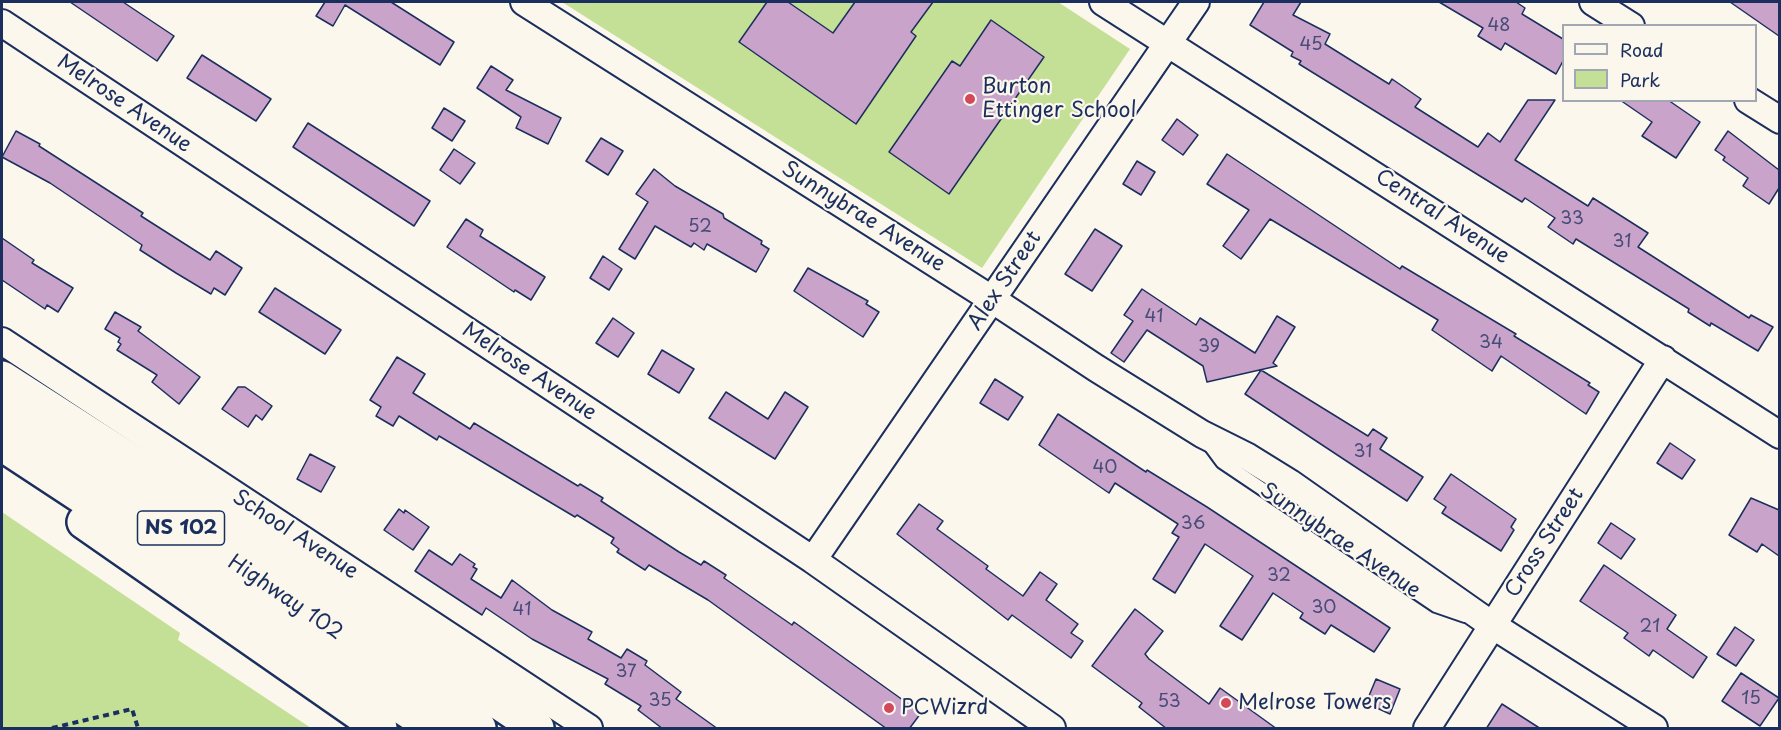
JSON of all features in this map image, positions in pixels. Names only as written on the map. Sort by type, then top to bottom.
[{"type":"highway","points":[[2,378],[322,584],[537,729]]},
{"type":"highway","name":"Highway 102","points":[[2,408],[479,729]]},
{"type":"highway","name":"Highway 102","points":[[2,444],[434,729]]},
{"type":"highway","points":[[2,460],[129,556],[380,729]]},
{"type":"street","name":"Sunnybrae Avenue","points":[[524,2],[1202,434],[1248,457],[1290,483],[1492,625],[1654,729]]},
{"type":"street","name":"Central Avenue","points":[[1104,2],[1664,359],[1779,435]]},
{"type":"street","name":"Alex Street","points":[[813,560],[1196,2]]},
{"type":"street","points":[[1593,2],[1628,24]]},
{"type":"street","name":"Melrose Avenue","points":[[2,23],[813,560],[1052,729]]},
{"type":"street","points":[[1751,102],[1779,120]]},
{"type":"street","name":"School Avenue","points":[[2,341],[589,729]]},
{"type":"street","name":"Cross Street","points":[[1427,729],[1664,359]]},
{"type":"path","points":[[52,729],[132,709],[138,729]]},
{"type":"green space","points":[[562,2],[1058,2],[1130,49],[982,268]]},
{"type":"green space","points":[[2,512],[180,633],[178,640],[311,728],[2,728]]},
{"type":"building","points":[[70,2],[123,2],[174,36],[157,61]]},
{"type":"building","points":[[325,2],[391,2],[454,42],[440,65],[345,5],[333,26],[316,16]]},
{"type":"building","points":[[767,2],[788,2],[833,33],[855,2],[933,2],[911,32],[916,36],[856,124],[739,42]]},
{"type":"building","points":[[1264,2],[1301,2],[1293,15],[1330,34],[1325,44],[1389,84],[1392,79],[1421,99],[1415,107],[1478,147],[1488,133],[1500,142],[1528,100],[1555,100],[1515,160],[1588,206],[1593,198],[1648,233],[1638,247],[1749,318],[1751,315],[1773,327],[1758,351],[1711,323],[1710,326],[1688,312],[1689,309],[1576,239],[1573,244],[1548,227],[1555,218],[1525,198],[1522,202],[1299,64],[1301,61],[1291,56],[1293,52],[1250,25]]},
{"type":"building","points":[[1439,2],[1516,2],[1525,8],[1522,14],[1562,38],[1562,63],[1556,74],[1505,43],[1501,50],[1478,36],[1483,28]]},
{"type":"building","points":[[1730,2],[1779,2],[1779,36]]},
{"type":"building","points":[[991,20],[1044,57],[949,194],[889,152],[952,61],[960,66]]},
{"type":"building","points":[[202,55],[271,99],[256,121],[187,78]]},
{"type":"building","points":[[491,66],[513,80],[506,90],[561,118],[548,144],[516,128],[521,117],[477,88]]},
{"type":"building","points":[[1623,102],[1671,102],[1700,122],[1676,158],[1642,136],[1652,122]]},
{"type":"building","points":[[444,108],[465,121],[452,141],[432,128]]},
{"type":"building","points":[[1177,119],[1198,135],[1183,155],[1162,140]]},
{"type":"building","points":[[308,123],[430,201],[414,226],[293,147]]},
{"type":"building","points":[[16,131],[40,144],[39,146],[143,213],[141,216],[210,260],[216,251],[242,268],[225,295],[214,288],[211,294],[176,273],[140,250],[142,245],[50,183],[2,157]]},
{"type":"building","points":[[1728,131],[1779,170],[1779,188],[1769,204],[1743,186],[1748,178],[1723,160],[1725,157],[1715,150]]},
{"type":"building","points":[[601,138],[623,151],[608,175],[586,161]]},
{"type":"building","points":[[454,149],[475,163],[460,184],[440,170]]},
{"type":"building","points":[[1227,154],[1400,269],[1402,266],[1516,334],[1514,336],[1590,383],[1588,385],[1599,392],[1586,414],[1501,356],[1492,371],[1432,330],[1438,320],[1270,219],[1241,259],[1223,246],[1249,210],[1207,184]]},
{"type":"building","points":[[1137,161],[1155,172],[1141,195],[1123,184]]},
{"type":"building","points":[[654,169],[675,186],[723,214],[724,218],[762,241],[761,244],[769,249],[756,272],[707,244],[704,250],[694,243],[691,247],[655,226],[635,259],[619,249],[648,202],[636,194]]},
{"type":"building","points":[[466,219],[483,230],[480,236],[545,277],[531,300],[515,290],[514,292],[447,247]]},
{"type":"building","points":[[1095,229],[1122,246],[1092,291],[1065,274]]},
{"type":"building","points":[[2,238],[34,260],[32,263],[73,288],[58,312],[47,305],[45,309],[2,280]]},
{"type":"building","points":[[603,256],[622,269],[609,290],[590,278]]},
{"type":"building","points":[[808,268],[868,301],[866,304],[879,312],[863,337],[794,291]]},
{"type":"building","points":[[275,288],[341,330],[325,354],[259,312]]},
{"type":"building","points":[[1142,289],[1196,325],[1200,318],[1255,353],[1277,316],[1295,327],[1273,363],[1277,366],[1207,382],[1203,366],[1147,330],[1124,362],[1111,353],[1133,321],[1124,315]]},
{"type":"building","points":[[115,312],[141,327],[138,331],[200,377],[179,404],[152,382],[157,375],[117,350],[121,344],[118,342],[120,338],[105,329]]},
{"type":"building","points":[[613,318],[634,333],[618,357],[596,343]]},
{"type":"building","points":[[662,350],[694,369],[679,393],[648,374]]},
{"type":"building","points":[[397,357],[425,374],[413,393],[470,429],[474,423],[578,486],[580,484],[603,498],[601,501],[701,565],[704,561],[726,575],[724,578],[792,625],[794,622],[921,713],[909,729],[887,729],[708,600],[649,565],[645,570],[617,552],[619,549],[611,543],[614,538],[577,515],[575,517],[439,436],[437,440],[399,416],[393,426],[376,416],[381,407],[370,400]]},
{"type":"building","points":[[1261,370],[1368,436],[1373,429],[1387,438],[1380,449],[1423,477],[1407,501],[1245,394]]},
{"type":"building","points":[[995,379],[1023,397],[1008,420],[980,403]]},
{"type":"building","points":[[238,387],[245,387],[272,406],[262,420],[256,415],[248,427],[222,409]]},
{"type":"building","points":[[726,392],[768,419],[785,392],[808,407],[775,459],[709,418]]},
{"type":"building","points":[[1058,414],[1146,472],[1147,470],[1207,507],[1390,628],[1374,652],[1331,625],[1325,634],[1300,618],[1303,613],[1273,593],[1242,640],[1220,626],[1253,576],[1205,544],[1175,593],[1153,579],[1179,537],[1172,533],[1178,524],[1115,483],[1109,493],[1039,445]]},
{"type":"building","points":[[1670,443],[1695,460],[1682,479],[1657,463]]},
{"type":"building","points":[[310,454],[335,467],[321,492],[297,479]]},
{"type":"building","points":[[1451,474],[1516,519],[1511,527],[1514,530],[1501,551],[1442,513],[1446,507],[1434,499]]},
{"type":"building","points":[[1751,498],[1779,510],[1779,556],[1762,544],[1757,552],[1729,535]]},
{"type":"building","points":[[919,504],[943,521],[937,529],[988,566],[986,569],[1023,596],[1040,572],[1057,584],[1046,600],[1078,624],[1071,633],[1083,641],[1071,658],[1012,615],[1008,620],[897,534]]},
{"type":"building","points":[[399,509],[404,513],[405,510],[429,527],[413,550],[384,530]]},
{"type":"building","points":[[1611,523],[1635,539],[1621,559],[1598,543]]},
{"type":"building","points":[[429,550],[452,565],[460,554],[475,564],[473,567],[477,569],[471,579],[501,598],[512,580],[552,610],[592,632],[588,639],[621,658],[627,649],[647,661],[645,665],[681,692],[676,699],[718,729],[663,729],[638,710],[641,706],[605,684],[608,679],[532,639],[486,608],[482,615],[415,571]]},
{"type":"building","points":[[1604,565],[1676,615],[1667,629],[1707,657],[1693,678],[1653,650],[1649,656],[1624,638],[1628,633],[1580,601]]},
{"type":"building","points":[[1135,609],[1163,631],[1145,654],[1149,659],[1209,704],[1220,688],[1277,729],[1167,729],[1139,707],[1142,703],[1092,666]]},
{"type":"building","points":[[1735,627],[1754,640],[1736,666],[1717,654]]},
{"type":"building","points":[[1741,673],[1779,698],[1760,726],[1722,701]]},
{"type":"building","points":[[1376,679],[1400,689],[1390,714],[1366,703]]},
{"type":"building","points":[[1502,704],[1541,729],[1486,729]]},
{"type":"place","name":"Burton Ettinger School","points":[[970,99]]},
{"type":"place","name":"Melrose Towers","points":[[1226,703]]},
{"type":"place","name":"PCWizrd","points":[[889,708]]}]
